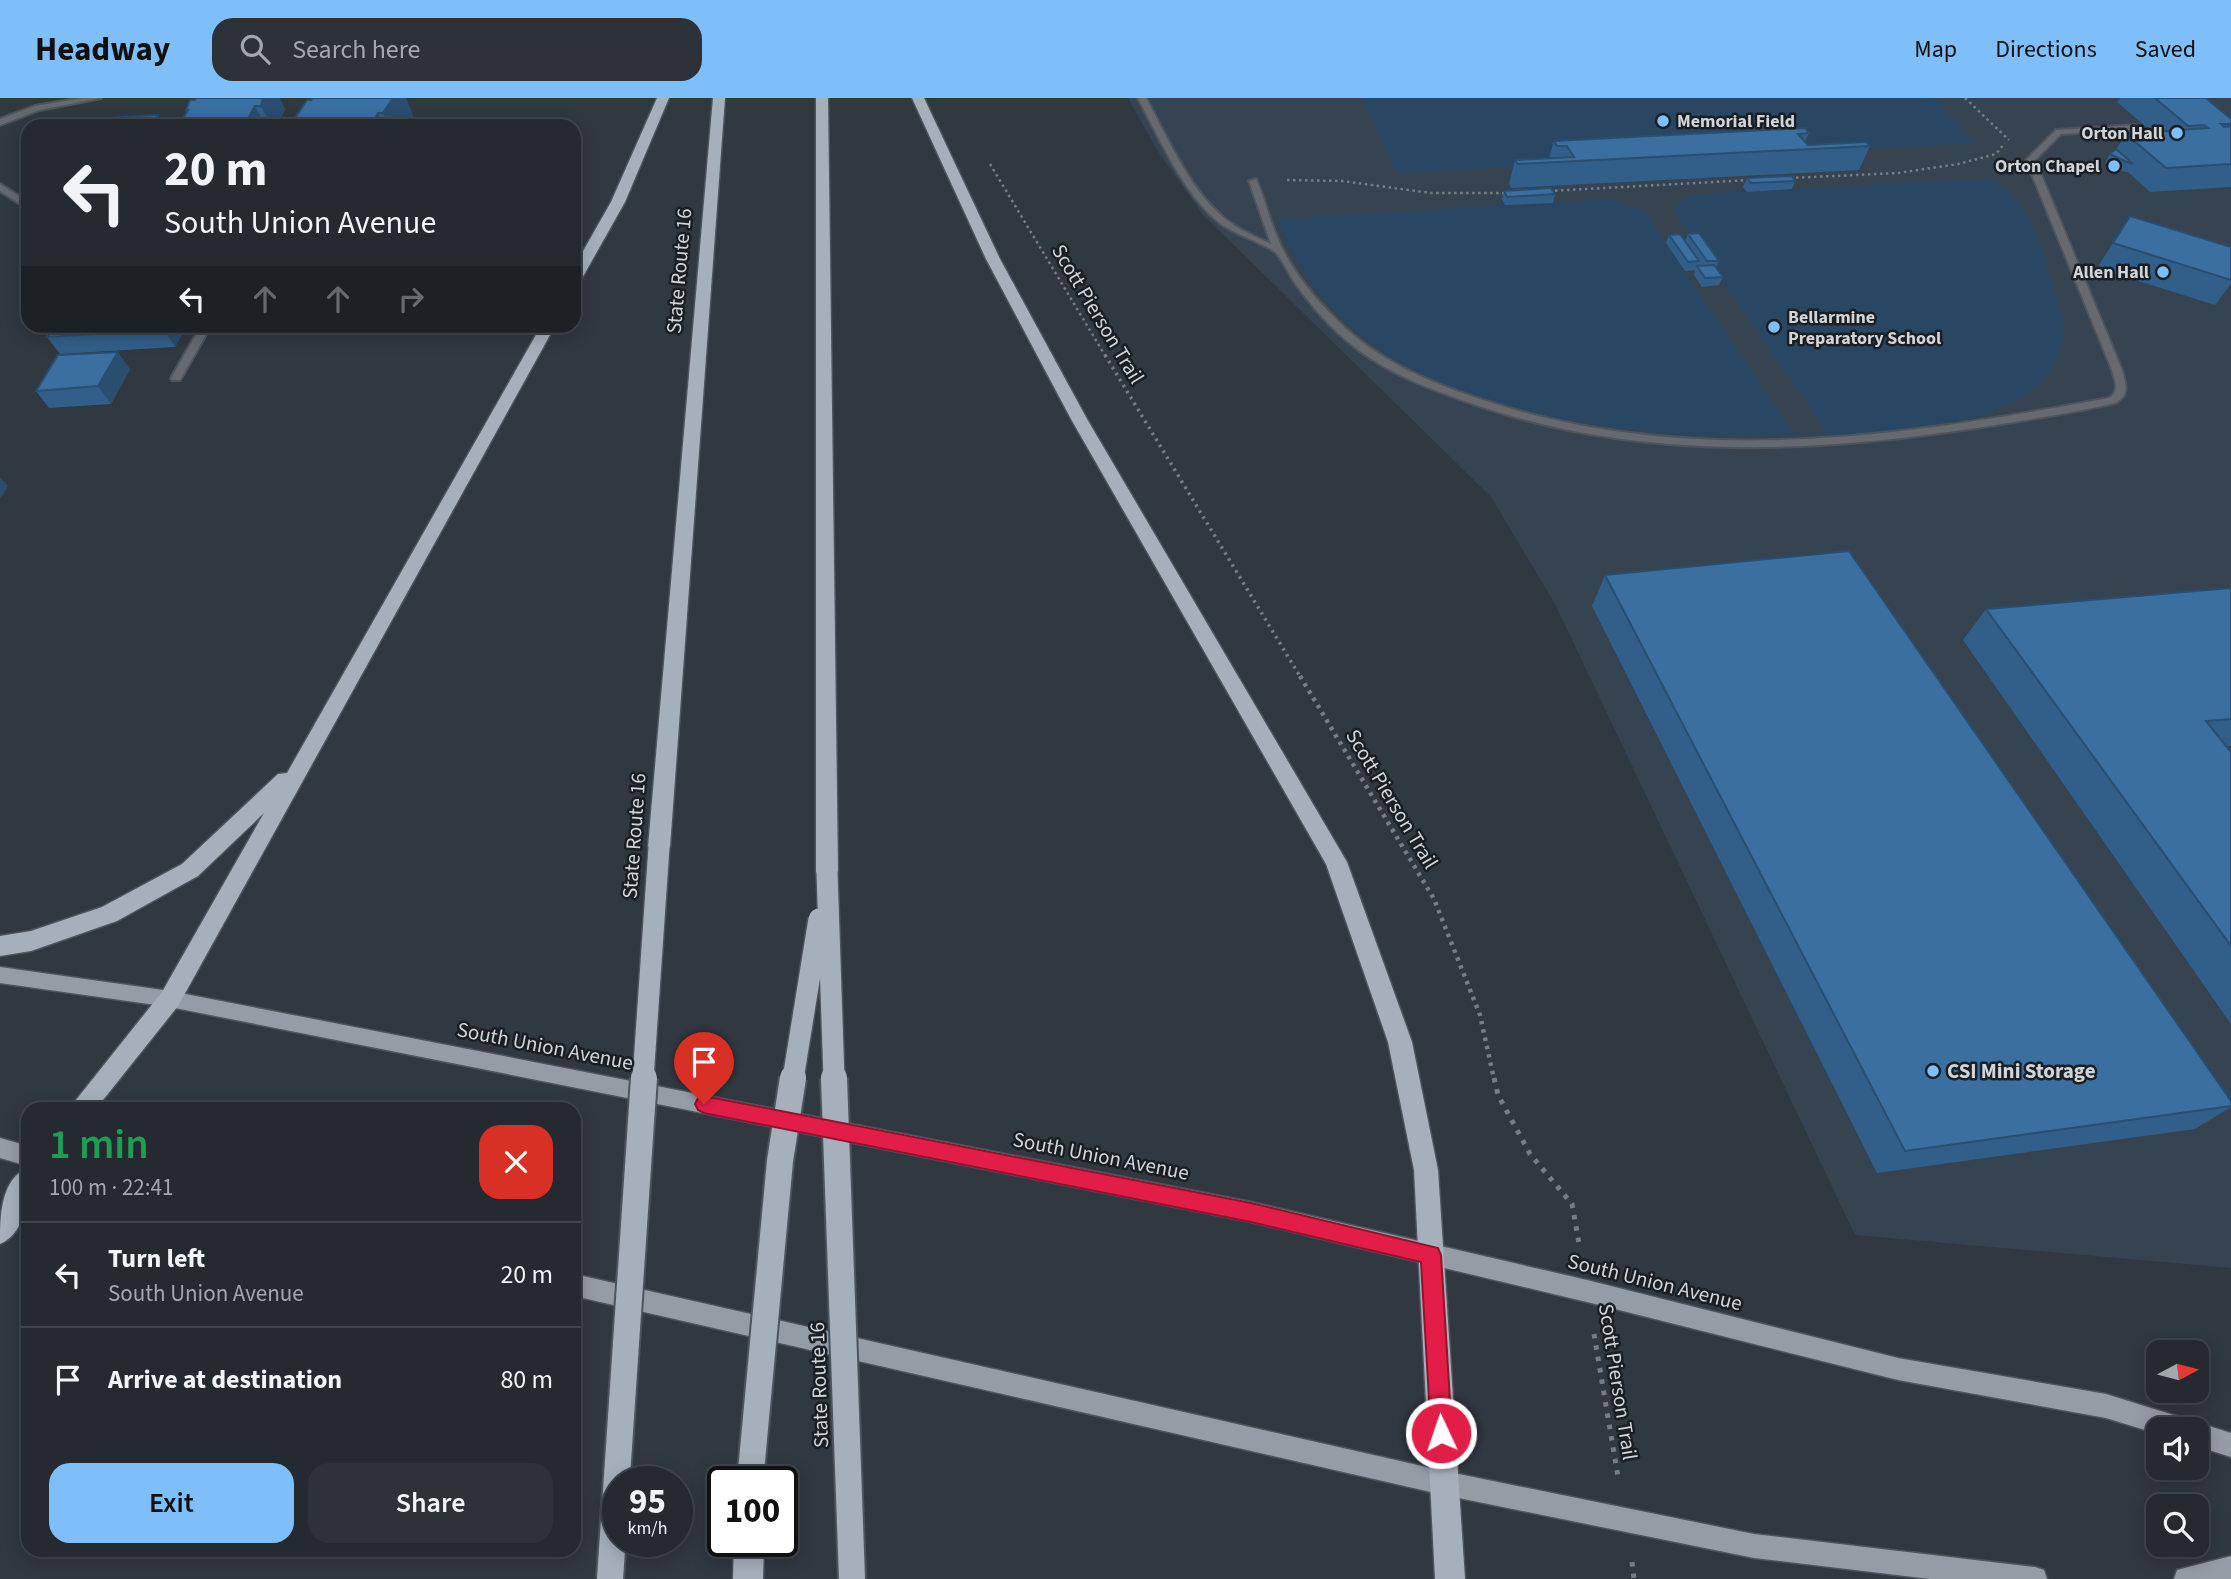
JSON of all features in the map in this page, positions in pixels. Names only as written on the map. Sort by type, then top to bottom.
[{"type":"highway","points":[[581,268],[618,202],[663,98]]},
{"type":"highway","name":"State Route 16","points":[[610,1579],[659,847],[719,98]]},
{"type":"highway","name":"State Route 16","points":[[822,98],[827,872],[852,1579]]},
{"type":"highway","points":[[918,98],[993,259],[1079,419],[1336,862],[1400,1042],[1426,1170],[1450,1579]]},
{"type":"highway","points":[[86,1102],[170,999],[544,333]]},
{"type":"highway","points":[[0,946],[31,942],[109,914],[190,870],[302,764]]},
{"type":"highway","points":[[752,1466],[780,1161],[827,872]]},
{"type":"highway","points":[[0,1231],[21,1193]]},
{"type":"highway","points":[[748,1579],[749,1557]]},
{"type":"main road","name":"South Union Avenue","points":[[0,975],[170,999],[1251,1212],[1587,1291],[1898,1369],[2106,1406],[2146,1419]]},
{"type":"main road","points":[[0,1149],[21,1154]]},
{"type":"main road","points":[[581,1287],[1444,1483],[1754,1546],[2035,1579]]},
{"type":"main road","points":[[2209,1438],[2231,1445]]},
{"type":"main road","points":[[2186,1579],[2231,1568]]},
{"type":"lane","points":[[0,122],[38,108],[97,98]]},
{"type":"lane","points":[[1142,98],[1173,153],[1217,216],[1238,231],[1279,251]]},
{"type":"lane","points":[[1253,181],[1279,251],[1313,297],[1349,337],[1382,361],[1465,400],[1535,421],[1600,434],[1680,443],[1869,439],[2010,421],[2112,401],[2120,396],[2122,390],[2117,370],[2030,160],[2059,132],[2133,127]]},
{"type":"lane","points":[[0,187],[21,201]]},
{"type":"lane","points":[[176,378],[202,333]]},
{"type":"path","points":[[1965,98],[2030,160]]},
{"type":"path","points":[[1787,178],[1898,173],[1958,164],[1996,154],[2008,140]]},
{"type":"path","name":"Scott Pierson Trail","points":[[985,156],[1434,900],[1480,1015],[1498,1095],[1530,1154],[1572,1204],[1634,1579]]},
{"type":"path","points":[[1253,181],[1308,179],[1431,193],[1508,193]]},
{"type":"path","points":[[1536,191],[1759,180]]},
{"type":"shaded area","points":[[1128,98],[2231,98],[2231,1268],[1855,1235],[1555,604],[1491,497],[1203,215],[1157,150]]},
{"type":"shaded area","name":"Memorial Field","points":[[1363,98],[1932,98],[1977,143],[1396,173]]},
{"type":"shaded area","points":[[1993,178],[2016,201],[2038,237],[2061,313],[2062,345],[2049,373],[2026,394],[1997,409],[1963,420],[1890,431],[1828,435],[1673,209],[1688,195]]},
{"type":"shaded area","points":[[1611,199],[1644,211],[1795,436],[1668,433],[1600,426],[1533,413],[1468,394],[1408,367],[1356,331],[1313,285],[1288,245],[1279,219]]},
{"type":"building","points":[[263,98],[261,106],[255,106],[248,119],[182,119],[190,100]]},
{"type":"building","points":[[393,98],[383,113],[378,113],[375,119],[290,119],[295,118],[307,100]]},
{"type":"building","points":[[2155,98],[2206,98],[2231,119],[2231,124],[2221,124],[2224,127],[2231,126],[2231,164],[2166,168],[2126,134],[2208,128],[2204,125],[2188,126]]},
{"type":"building","points":[[158,115],[155,119],[97,119]]},
{"type":"building","points":[[1805,128],[1809,133],[1798,134],[1808,145],[1866,142],[1870,146],[1518,164],[1515,160],[1574,157],[1567,146],[1557,146],[1554,141]]},
{"type":"building","points":[[2116,149],[2133,164],[2110,154]]},
{"type":"building","points":[[1792,176],[1795,181],[1751,183],[1747,178]]},
{"type":"building","points":[[1551,188],[1555,194],[1507,197],[1504,191]]},
{"type":"building","points":[[2130,216],[2231,247],[2231,280],[2113,243]]},
{"type":"building","points":[[1699,233],[1719,261],[1707,261],[1688,234]]},
{"type":"building","points":[[1680,234],[1699,261],[1688,262],[1669,235]]},
{"type":"building","points":[[1714,265],[1723,277],[1705,278],[1697,266]]},
{"type":"building","points":[[50,333],[114,333],[47,337]]},
{"type":"building","points":[[118,352],[98,386],[36,391],[58,355]]},
{"type":"building","points":[[1849,551],[2231,1101],[2231,1106],[1905,1151],[1605,575]]},
{"type":"building","points":[[2231,588],[2231,719],[2206,721],[2231,752],[2231,946],[1986,609]]},
{"type":"place","name":"Memorial Field","points":[[1663,121]]},
{"type":"place","name":"Orton Hall","points":[[2177,133]]},
{"type":"place","name":"Orton Chapel","points":[[2114,166]]},
{"type":"place","name":"Allen Hall","points":[[2163,272]]},
{"type":"place","name":"Bellarmine Preparatory School","points":[[1774,327]]},
{"type":"place","name":"CSI Mini Storage","points":[[1933,1071]]},
{"type":"route","points":[[704,1104],[1251,1212],[1431,1255],[1441,1433]]}]
